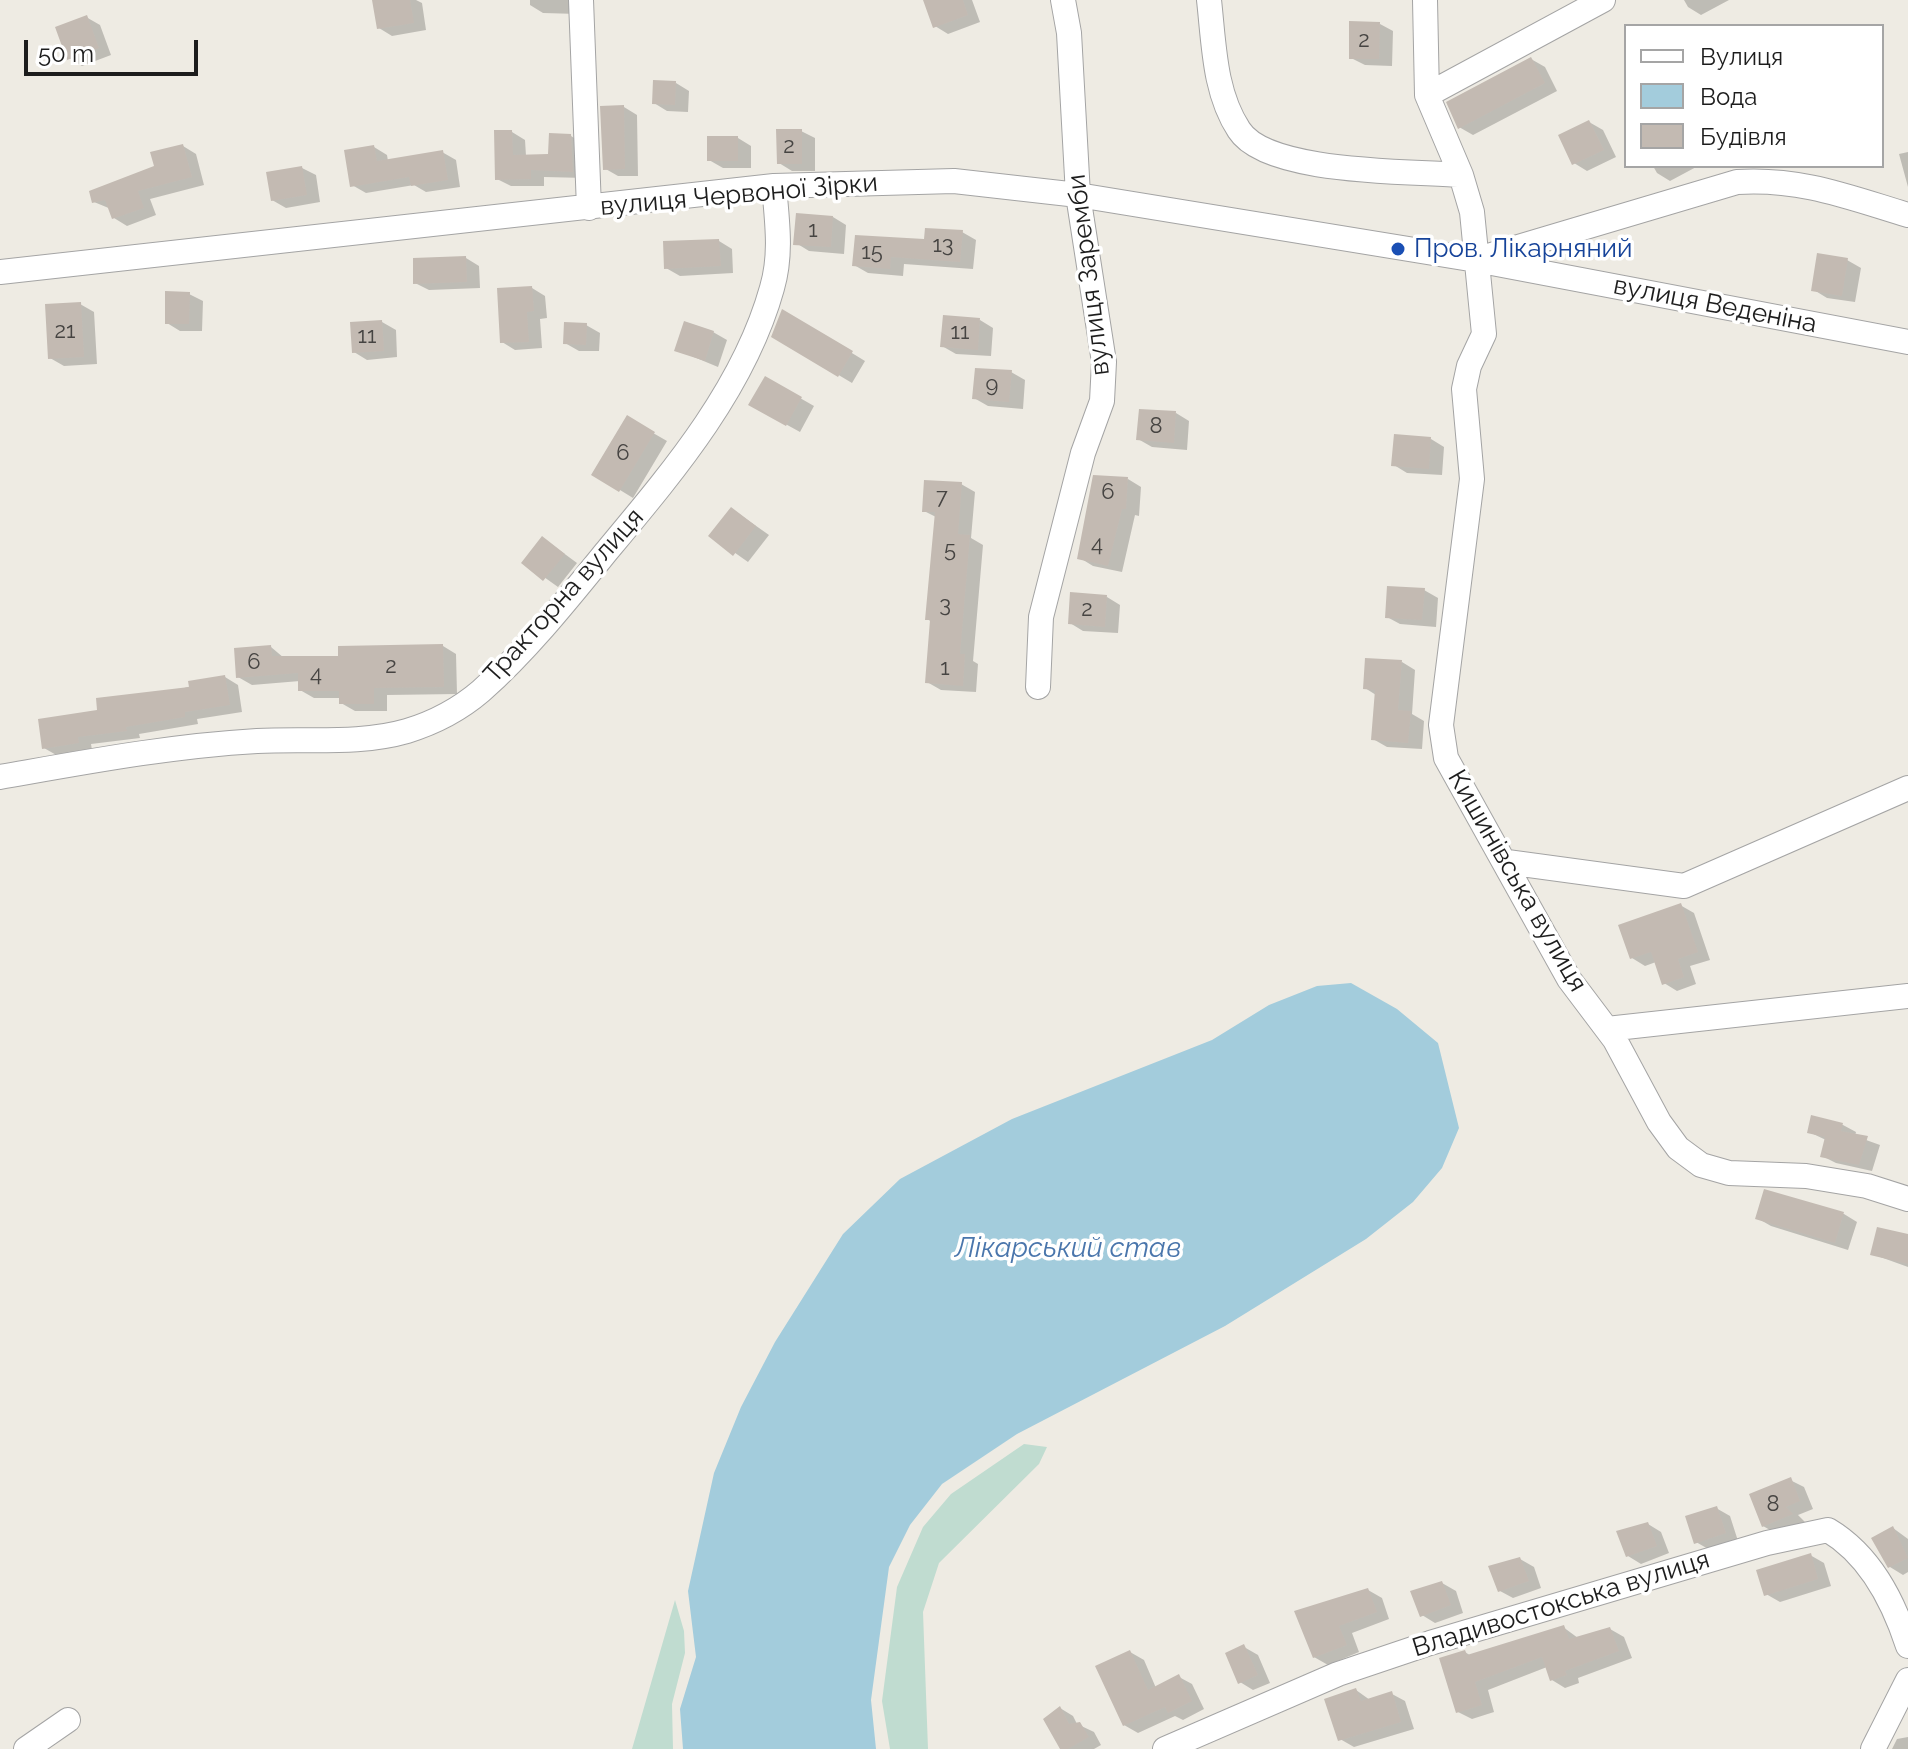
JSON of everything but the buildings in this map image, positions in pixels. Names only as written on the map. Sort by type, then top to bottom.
[{"type":"street","points":[[581,0],[589,208]]},
{"type":"street","name":"вулиця Заремби","points":[[1038,687],[1041,617],[1083,453],[1102,401],[1104,362],[1078,195],[1069,33],[1063,0]]},
{"type":"street","points":[[1209,0],[1217,70],[1225,104],[1240,133],[1262,150],[1292,162],[1461,175]]},
{"type":"street","points":[[1425,0],[1427,95],[1603,0]]},
{"type":"street","name":"Кишинівська вулиця","points":[[1427,95],[1461,175],[1472,212],[1484,334],[1469,366],[1464,389],[1472,479],[1441,725],[1446,758],[1507,862],[1569,979],[1607,1029],[1659,1122],[1678,1148],[1701,1165],[1729,1173],[1822,1178],[1867,1186],[1908,1199]]},
{"type":"street","points":[[1476,260],[1737,182],[1777,179],[1810,185],[1908,215]]},
{"type":"street","name":"вулиця Червоної Зірки","points":[[0,272],[774,186],[954,181],[1078,195],[1476,260]]},
{"type":"street","name":"Тракторна вулиця","points":[[0,777],[156,750],[259,740],[377,737],[440,719],[480,692],[595,566],[686,456],[718,404],[759,325],[772,288],[779,248],[774,186]]},
{"type":"street","name":"вулиця Веденіна","points":[[1476,260],[1908,342]]},
{"type":"street","points":[[1507,862],[1684,886],[1908,788]]},
{"type":"street","points":[[1607,1029],[1908,996]]},
{"type":"street","name":"Владивостокська вулиця","points":[[1165,1749],[1338,1674],[1430,1643],[1752,1547],[1828,1530],[1853,1545],[1896,1608],[1908,1646]]},
{"type":"street","points":[[1873,1749],[1908,1680]]},
{"type":"street","points":[[26,1749],[68,1720]]},
{"type":"green space","points":[[1024,1444],[1047,1447],[1039,1464],[939,1563],[923,1612],[928,1749],[890,1749],[882,1701],[897,1587],[923,1527],[951,1494]]},
{"type":"green space","points":[[675,1600],[684,1631],[685,1653],[672,1704],[673,1749],[632,1749]]},
{"type":"water","name":"Лікарський став","points":[[1351,983],[1397,1009],[1438,1043],[1459,1128],[1442,1168],[1413,1202],[1366,1239],[1225,1326],[1017,1434],[942,1484],[910,1525],[889,1567],[871,1700],[876,1749],[683,1749],[680,1709],[696,1657],[688,1591],[714,1473],[741,1407],[775,1342],[843,1234],[900,1179],[1012,1119],[1212,1040],[1269,1005],[1317,986]]},
{"type":"place","name":"Пров. Лікарняний","points":[[1398,249]]}]
